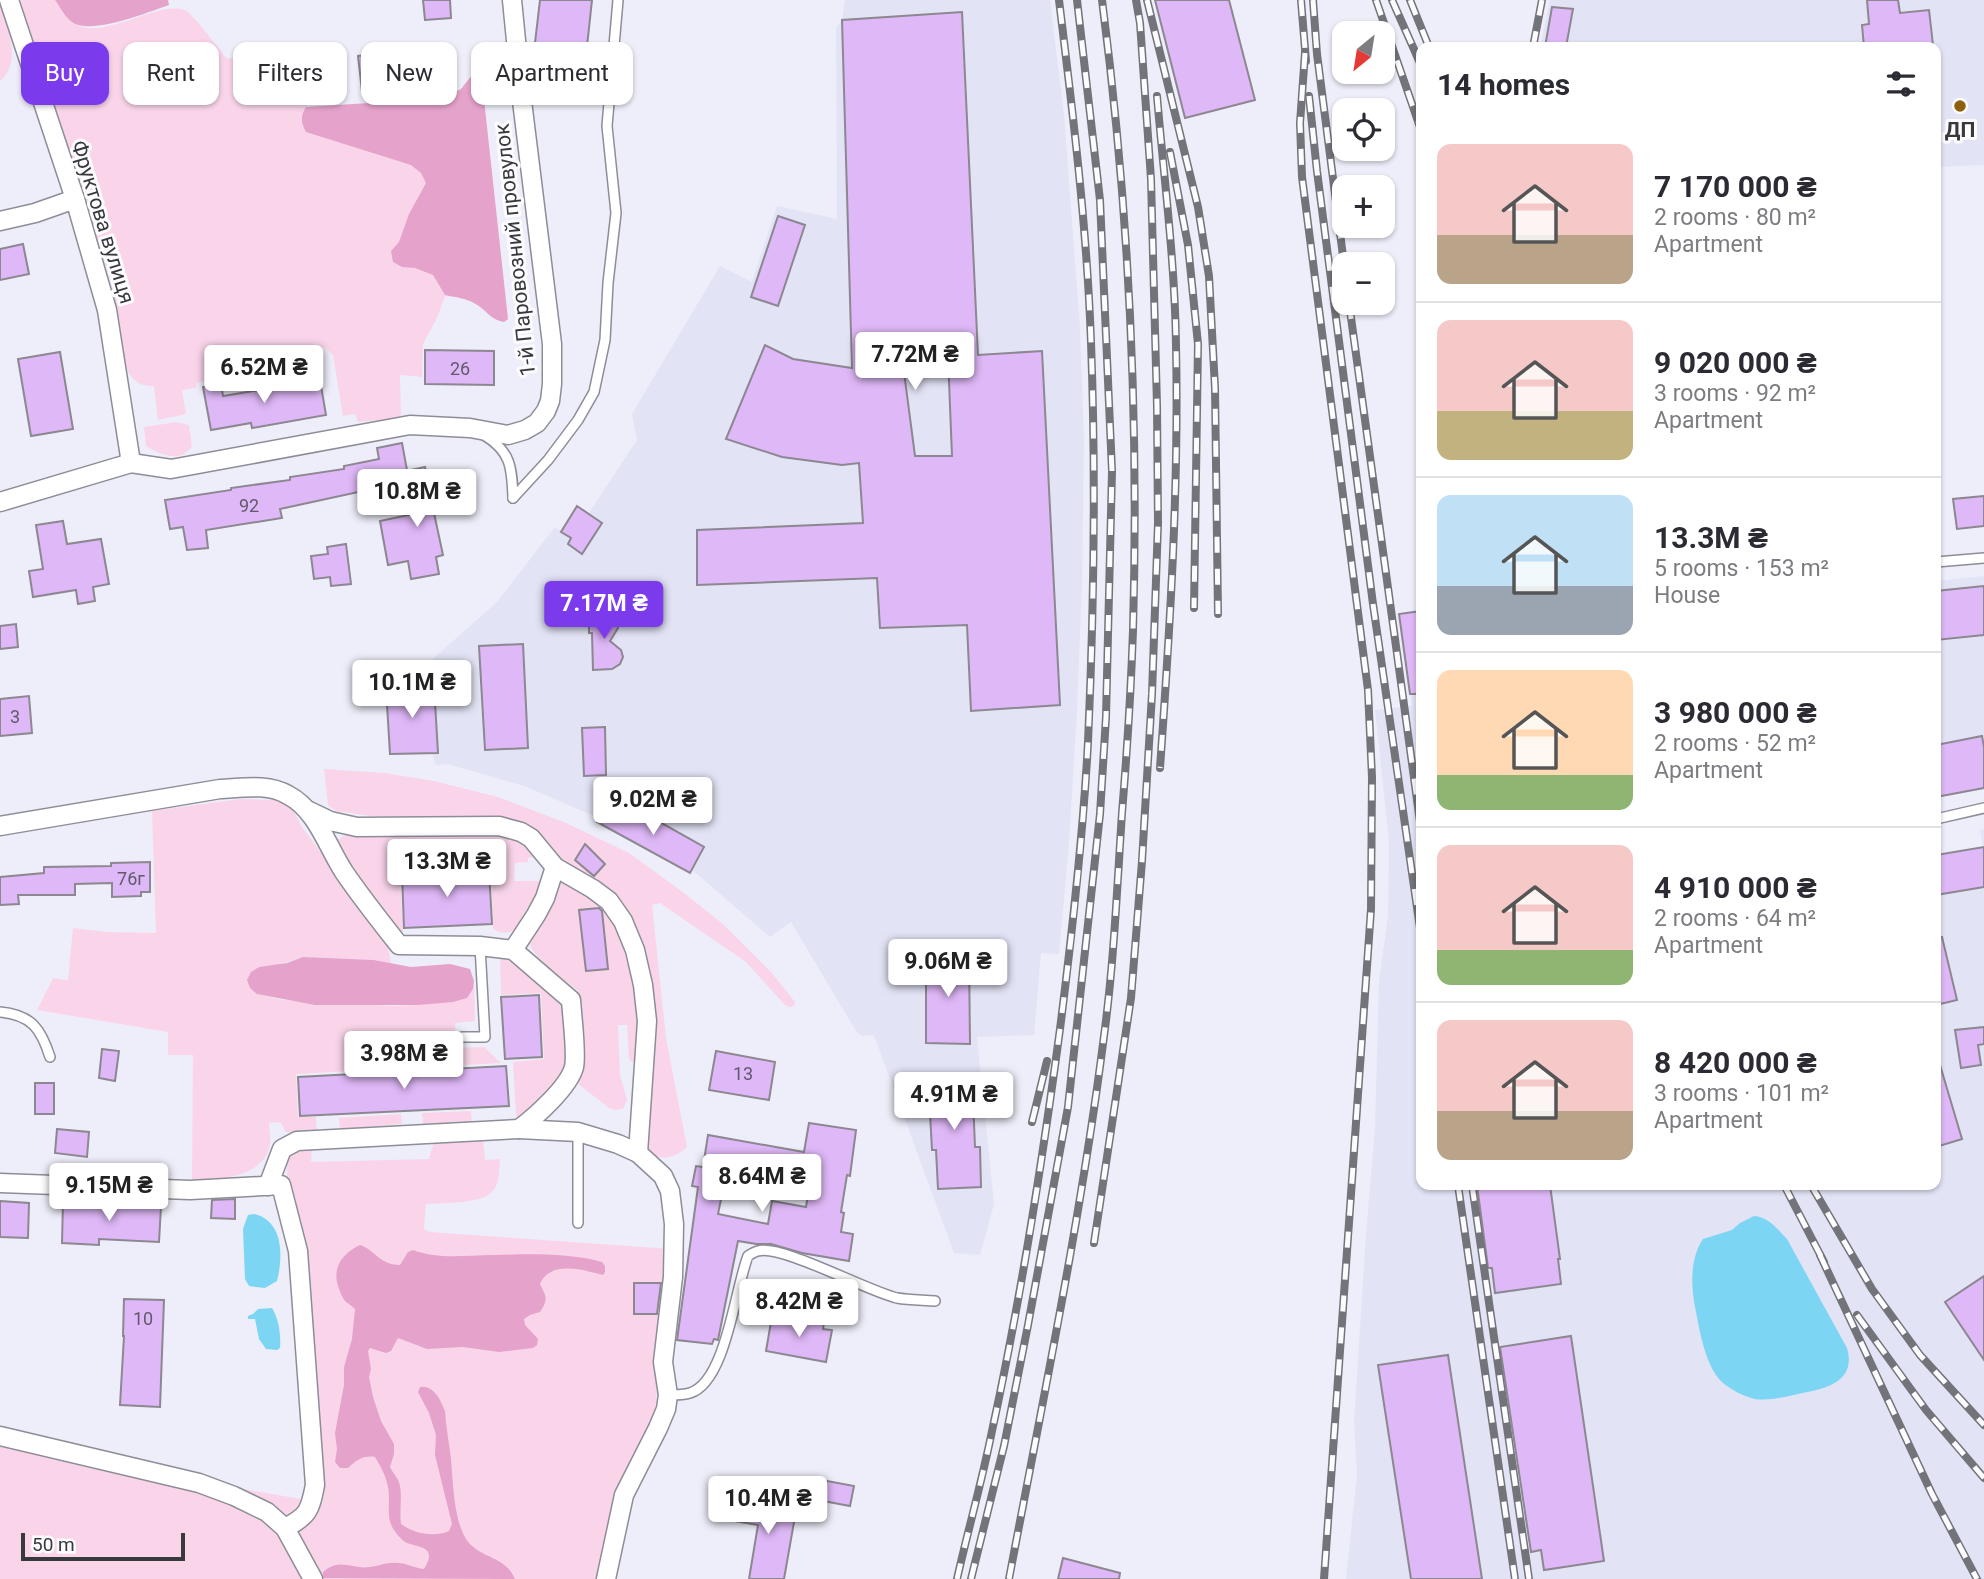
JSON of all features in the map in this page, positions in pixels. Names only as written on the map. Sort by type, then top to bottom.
[{"type":"street","name":"Фруктова вулиця","points":[[9,0],[75,199],[107,310],[131,463]]},
{"type":"street","name":"1-й Паровозний провулок","points":[[470,428],[508,435],[526,430],[537,423],[546,411],[552,384],[552,344],[512,0]]},
{"type":"street","points":[[0,221],[35,213],[75,199]]},
{"type":"street","points":[[0,502],[131,463],[171,469],[410,425],[470,428]]},
{"type":"street","points":[[0,826],[232,788],[257,787],[275,789],[330,821],[357,827],[499,826],[521,832],[531,838],[555,867],[609,901],[623,921],[635,950],[647,1021],[638,1153]]},
{"type":"street","points":[[309,811],[344,871],[399,945],[480,946],[513,950],[571,1000],[575,1065],[569,1079],[536,1117],[519,1129]]},
{"type":"street","points":[[513,950],[541,906],[555,867]]},
{"type":"street","points":[[285,1528],[303,1518],[311,1507],[315,1485],[298,1251],[274,1186],[282,1149],[297,1141],[519,1129],[578,1132],[638,1153],[663,1176],[670,1191],[674,1224],[673,1277],[663,1363],[668,1395],[666,1409],[624,1495],[606,1579]]},
{"type":"street","points":[[0,1183],[190,1190],[274,1186]]},
{"type":"street","points":[[0,1436],[199,1483],[234,1496],[267,1512],[285,1528],[313,1579]]},
{"type":"lane","points":[[470,428],[486,435],[502,448],[511,467],[513,498],[548,460],[578,420],[594,392],[605,340],[608,283],[617,213],[607,126],[618,0]]},
{"type":"lane","points":[[1941,562],[1984,558]]},
{"type":"lane","points":[[1941,818],[1984,808]]},
{"type":"lane","points":[[462,1037],[485,1037],[480,946]]},
{"type":"lane","points":[[0,1012],[30,1021],[43,1035],[50,1057]]},
{"type":"lane","points":[[578,1132],[578,1223]]},
{"type":"lane","points":[[668,1395],[690,1394],[701,1388],[712,1374],[720,1359],[741,1274],[748,1256],[759,1250],[779,1253],[898,1298],[935,1301]]},
{"type":"shaded area","points":[[21,0],[55,0],[71,21],[83,27],[112,25],[172,9],[189,13],[214,42],[123,42],[123,105],[219,105],[219,49],[227,59],[233,58],[233,105],[307,107],[361,103],[477,107],[508,319],[499,321],[471,301],[445,296],[423,344],[422,377],[400,375],[401,418],[358,422],[355,414],[343,416],[333,355],[326,348],[249,357],[214,379],[196,383],[196,388],[182,390],[186,414],[158,420],[154,386],[138,382],[127,370],[111,282],[53,105],[109,105],[109,42],[32,42]]},
{"type":"shaded area","points":[[55,0],[168,0],[169,5],[105,25],[80,26],[65,15]]},
{"type":"shaded area","points":[[845,0],[1050,0],[1064,115],[1080,328],[1084,441],[1082,583],[1069,843],[1059,954],[1041,953],[1034,1035],[977,1037],[994,1204],[980,1255],[954,1253],[874,1035],[862,1036],[856,1031],[791,922],[770,937],[697,874],[592,815],[524,786],[448,764],[436,765],[432,753],[390,754],[386,688],[400,688],[497,602],[555,527],[561,531],[577,506],[589,513],[637,440],[632,414],[720,266],[752,282],[777,206],[837,219],[836,28],[842,20]]},
{"type":"shaded area","points":[[1550,0],[1984,0],[1984,165],[1941,167],[1941,42],[1541,42]]},
{"type":"shaded area","points":[[0,7],[3,8],[8,27],[12,56],[7,74],[0,81]]},
{"type":"shaded area","points":[[470,77],[471,105],[485,105],[508,319],[504,322],[495,319],[471,301],[445,295],[433,275],[393,262],[391,251],[399,242],[409,214],[426,183],[421,173],[411,165],[306,132],[302,120],[306,107],[361,104],[457,105],[457,90]]},
{"type":"shaded area","points":[[177,422],[189,425],[192,447],[185,453],[178,456],[168,455],[146,446],[144,427]]},
{"type":"shaded area","points":[[1984,576],[1984,788],[1941,796],[1941,580]]},
{"type":"shaded area","points":[[1416,612],[1416,1190],[1941,1190],[1941,854],[1983,847],[1980,830],[1984,829],[1984,1579],[1346,1579],[1357,1474],[1354,1421],[1375,1127],[1379,981],[1388,916],[1389,840],[1375,710],[1412,706],[1399,614]]},
{"type":"shaded area","points":[[324,769],[385,773],[434,781],[498,797],[566,823],[629,853],[724,925],[771,972],[795,1002],[794,1006],[784,1004],[746,962],[660,903],[652,905],[666,1038],[687,1147],[669,1157],[655,1155],[650,1150],[648,1141],[654,1025],[605,889],[562,859],[543,841],[336,811],[328,805]]},
{"type":"shaded area","points":[[240,799],[277,800],[291,806],[302,827],[377,928],[387,944],[391,963],[304,957],[259,967],[250,988],[258,994],[283,1000],[392,1006],[418,1005],[473,989],[474,981],[475,1021],[455,1023],[456,1048],[484,1047],[501,1063],[296,1074],[298,1117],[316,1117],[317,1134],[286,1132],[280,1122],[269,1123],[270,1144],[259,1164],[238,1175],[192,1182],[193,1055],[168,1055],[168,1032],[37,1010],[53,978],[68,980],[73,928],[156,933],[152,811]]},
{"type":"shaded area","points":[[346,834],[498,836],[515,839],[528,847],[535,857],[528,858],[528,862],[515,863],[514,881],[540,881],[540,895],[518,928],[502,932],[493,928],[491,869],[400,873],[403,931],[400,931],[337,850],[336,841]]},
{"type":"shaded area","points":[[561,883],[566,883],[603,906],[615,921],[624,942],[641,1012],[636,1061],[629,1059],[627,1025],[618,1025],[620,1075],[627,1100],[623,1109],[609,1108],[577,1083],[582,1056],[580,996],[577,990],[541,960],[529,940]],"holes":[[[602,908],[608,968],[586,970],[579,910]]]},
{"type":"shaded area","points":[[303,957],[374,960],[411,967],[450,964],[470,969],[474,981],[473,989],[467,998],[453,1002],[418,1005],[315,1005],[257,994],[250,988],[247,980],[251,972],[259,967],[287,963]]},
{"type":"shaded area","points":[[500,957],[512,958],[566,1007],[567,1072],[533,1110],[518,1120],[513,1062],[544,1059],[541,993],[501,995]]},
{"type":"shaded area","points":[[471,1111],[472,1122],[423,1124],[422,1113]]},
{"type":"shaded area","points":[[401,1114],[402,1124],[340,1129],[339,1118]]},
{"type":"shaded area","points":[[483,1139],[485,1160],[500,1159],[495,1189],[487,1196],[471,1201],[426,1204],[424,1229],[430,1232],[671,1249],[657,1328],[658,1382],[655,1412],[637,1454],[599,1579],[0,1579],[0,1440],[85,1461],[323,1503],[317,1375],[307,1281],[287,1177],[287,1161],[293,1150],[312,1146],[311,1162],[429,1159],[434,1142]]},
{"type":"shaded area","points":[[360,1245],[382,1260],[400,1265],[408,1252],[413,1250],[443,1256],[562,1256],[602,1262],[605,1266],[603,1275],[559,1269],[545,1277],[540,1284],[546,1298],[545,1304],[540,1312],[524,1319],[525,1325],[538,1339],[533,1348],[499,1352],[463,1347],[427,1349],[398,1338],[391,1351],[386,1353],[370,1348],[368,1351],[373,1397],[381,1421],[394,1444],[390,1467],[400,1487],[401,1524],[411,1530],[430,1534],[449,1531],[452,1524],[435,1455],[436,1435],[418,1392],[420,1387],[425,1387],[436,1394],[445,1411],[455,1503],[464,1535],[475,1548],[506,1566],[515,1579],[323,1578],[323,1572],[336,1565],[364,1567],[398,1563],[424,1569],[429,1556],[425,1549],[404,1541],[391,1525],[387,1483],[375,1457],[360,1459],[348,1468],[340,1468],[335,1462],[335,1433],[355,1309],[342,1296],[337,1273],[344,1256]]},
{"type":"water","points":[[254,1214],[271,1224],[279,1241],[277,1281],[265,1288],[249,1286],[245,1279],[243,1229],[248,1215]]},
{"type":"water","points":[[1754,1216],[1768,1221],[1787,1239],[1847,1348],[1849,1360],[1843,1377],[1828,1386],[1776,1398],[1755,1399],[1729,1388],[1716,1376],[1708,1359],[1693,1294],[1695,1256],[1703,1239],[1732,1230]]},
{"type":"water","points":[[272,1308],[280,1333],[280,1348],[277,1350],[266,1349],[259,1339],[255,1319],[248,1319],[248,1316],[258,1309]]},
{"type":"building","points":[[423,0],[450,0],[451,18],[425,20]]},
{"type":"building","points":[[540,0],[592,0],[587,42],[535,42]]},
{"type":"building","points":[[1155,0],[1229,0],[1255,100],[1185,118]]},
{"type":"building","points":[[1867,0],[1898,0],[1900,13],[1929,10],[1933,42],[1864,42],[1862,25],[1869,24]]},
{"type":"building","points":[[1552,7],[1573,9],[1567,42],[1546,42]]},
{"type":"building","points":[[962,12],[978,355],[1042,351],[1060,705],[971,711],[967,625],[880,628],[877,578],[697,585],[697,530],[863,523],[859,463],[842,465],[782,457],[726,439],[765,345],[793,359],[852,368],[842,20]],"holes":[[[948,356],[952,456],[915,456],[902,357]]]},
{"type":"building","points":[[358,56],[361,56],[361,82]]},
{"type":"building","points":[[778,216],[805,225],[778,306],[751,297]]},
{"type":"building","points":[[23,244],[29,274],[0,280],[0,249]]},
{"type":"building","points":[[425,350],[494,351],[494,385],[425,384]]},
{"type":"building","points":[[60,352],[73,429],[31,436],[18,359]]},
{"type":"building","points":[[320,380],[326,415],[252,428],[251,423],[211,430],[203,387],[221,384],[223,396]]},
{"type":"building","points":[[402,443],[409,481],[280,509],[282,518],[206,530],[208,548],[187,550],[183,527],[170,529],[165,500],[344,469],[344,466],[379,459],[377,448]]},
{"type":"building","points":[[425,467],[428,480],[441,478],[446,511],[434,513],[443,555],[436,557],[439,574],[411,579],[408,561],[388,565],[380,521],[418,513],[411,470]]},
{"type":"building","points":[[1984,496],[1984,526],[1957,529],[1953,499]]},
{"type":"building","points":[[577,506],[602,523],[582,554],[568,544],[571,538],[561,532]]},
{"type":"building","points":[[63,521],[67,544],[101,539],[109,584],[93,587],[95,601],[78,604],[76,590],[33,597],[29,571],[43,569],[36,525]]},
{"type":"building","points":[[346,544],[351,584],[331,586],[330,577],[314,579],[311,556],[328,554],[327,547]]},
{"type":"building","points":[[1984,586],[1984,635],[1941,639],[1941,590]]},
{"type":"building","points":[[1416,612],[1416,694],[1410,694],[1399,614]]},
{"type":"building","points":[[613,613],[619,622],[610,641],[621,650],[623,657],[620,664],[612,669],[593,670],[589,614]]},
{"type":"building","points":[[16,624],[18,647],[0,649],[0,626]]},
{"type":"building","points":[[523,644],[528,748],[485,750],[479,646]]},
{"type":"building","points":[[434,685],[438,753],[390,754],[386,688]]},
{"type":"building","points":[[29,696],[32,733],[0,736],[0,699]]},
{"type":"building","points":[[605,727],[606,775],[584,776],[582,728]]},
{"type":"building","points":[[1982,736],[1984,788],[1941,796],[1941,744]]},
{"type":"building","points":[[608,801],[653,826],[656,820],[704,847],[690,873],[597,822]]},
{"type":"building","points":[[585,844],[605,864],[594,876],[575,860]]},
{"type":"building","points":[[1984,847],[1984,887],[1941,894],[1941,854]]},
{"type":"building","points":[[150,862],[150,892],[141,892],[141,896],[112,897],[112,883],[75,884],[75,895],[18,895],[19,904],[0,905],[0,877],[44,873],[44,867],[111,866],[111,863]]},
{"type":"building","points":[[489,870],[492,924],[404,928],[402,874]]},
{"type":"building","points":[[599,908],[602,911],[608,969],[586,971],[579,910]]},
{"type":"building","points":[[1941,937],[1942,937],[1957,1000],[1941,1004]]},
{"type":"building","points":[[926,954],[969,955],[970,1044],[926,1043]]},
{"type":"building","points":[[539,995],[542,1057],[505,1059],[501,997]]},
{"type":"building","points":[[1984,1027],[1984,1044],[1978,1045],[1981,1065],[1961,1068],[1955,1030]]},
{"type":"building","points":[[102,1049],[119,1051],[115,1081],[99,1078]]},
{"type":"building","points":[[716,1051],[775,1062],[769,1100],[709,1090]]},
{"type":"building","points":[[506,1066],[509,1106],[300,1116],[298,1077]]},
{"type":"building","points":[[1941,1068],[1962,1139],[1941,1145]]},
{"type":"building","points":[[972,1075],[975,1147],[980,1147],[981,1187],[938,1189],[936,1150],[932,1150],[928,1077]]},
{"type":"building","points":[[35,1083],[54,1083],[54,1114],[35,1114]]},
{"type":"building","points":[[809,1123],[856,1130],[850,1176],[847,1175],[841,1212],[844,1213],[841,1232],[853,1234],[849,1261],[802,1253],[771,1244],[738,1241],[718,1340],[714,1339],[712,1344],[677,1340],[698,1187],[692,1186],[696,1166],[703,1167],[708,1135],[804,1152]],"holes":[[[729,1160],[775,1168],[776,1165],[812,1171],[806,1207],[772,1201],[768,1224],[718,1214]]]},
{"type":"building","points":[[57,1129],[89,1132],[87,1157],[55,1153]]},
{"type":"building","points":[[1478,1190],[1551,1190],[1561,1284],[1495,1293],[1492,1268],[1488,1268]]},
{"type":"building","points":[[235,1199],[235,1219],[211,1218],[212,1200]]},
{"type":"building","points":[[0,1201],[29,1203],[28,1238],[0,1237]]},
{"type":"building","points":[[63,1201],[161,1206],[159,1242],[99,1239],[99,1245],[62,1243]]},
{"type":"building","points":[[1984,1276],[1984,1360],[1945,1302]]},
{"type":"building","points":[[634,1283],[661,1283],[657,1314],[634,1314]]},
{"type":"building","points":[[124,1299],[164,1300],[160,1407],[120,1405]]},
{"type":"building","points":[[772,1316],[824,1323],[823,1329],[832,1330],[826,1362],[766,1351]]},
{"type":"building","points":[[1571,1336],[1604,1561],[1544,1570],[1541,1550],[1531,1552],[1500,1347]]},
{"type":"building","points":[[1448,1355],[1482,1579],[1411,1579],[1378,1365]]},
{"type":"building","points":[[827,1481],[854,1486],[850,1506],[823,1501]]},
{"type":"building","points":[[737,1498],[797,1505],[784,1579],[749,1579],[758,1525],[734,1521]]},
{"type":"building","points":[[1063,1558],[1120,1573],[1119,1579],[1058,1579]]},
{"type":"railway","points":[[957,1579],[1003,1381],[1022,1281],[1069,958],[1086,778],[1094,542],[1091,342],[1083,214],[1059,0]]},
{"type":"railway","points":[[971,1579],[1004,1446],[1068,1107],[1100,814],[1106,717],[1112,471],[1100,200],[1077,0]]},
{"type":"railway","points":[[1009,1579],[1061,1308],[1095,1104],[1115,925],[1129,722],[1134,551],[1133,393],[1119,157],[1102,0]]},
{"type":"railway","points":[[1094,1243],[1131,998],[1152,694],[1158,523],[1151,179],[1136,0]]},
{"type":"railway","points":[[1147,0],[1198,207],[1209,276],[1215,388],[1218,614]]},
{"type":"railway","points":[[1301,0],[1306,61]]},
{"type":"railway","points":[[1313,0],[1317,54],[1342,252]]},
{"type":"railway","points":[[1376,0],[1416,116]]},
{"type":"railway","points":[[1392,0],[1416,54]]},
{"type":"railway","points":[[1410,0],[1427,42]]},
{"type":"railway","points":[[1534,42],[1542,0]]},
{"type":"railway","points":[[1305,53],[1300,123],[1302,177],[1368,690],[1372,777],[1371,909],[1324,1579]]},
{"type":"railway","points":[[1157,96],[1174,283],[1177,398],[1173,556],[1160,768]]},
{"type":"railway","points":[[1309,96],[1373,604],[1416,901]]},
{"type":"railway","points":[[1170,152],[1188,245],[1198,344],[1194,608]]},
{"type":"railway","points":[[1351,315],[1416,792]]},
{"type":"railway","points":[[1032,1122],[1047,1061]]},
{"type":"railway","points":[[1459,1190],[1515,1579]]},
{"type":"railway","points":[[1473,1190],[1529,1579]]},
{"type":"railway","points":[[1787,1190],[1824,1262]]},
{"type":"railway","points":[[1814,1190],[1872,1289],[1920,1355],[1984,1425]]},
{"type":"railway","points":[[1820,1255],[1932,1494],[1977,1579]]},
{"type":"railway","points":[[1857,1315],[1926,1410],[1984,1478]]},
{"type":"place","name":"ДП","points":[[1960,106]]}]
